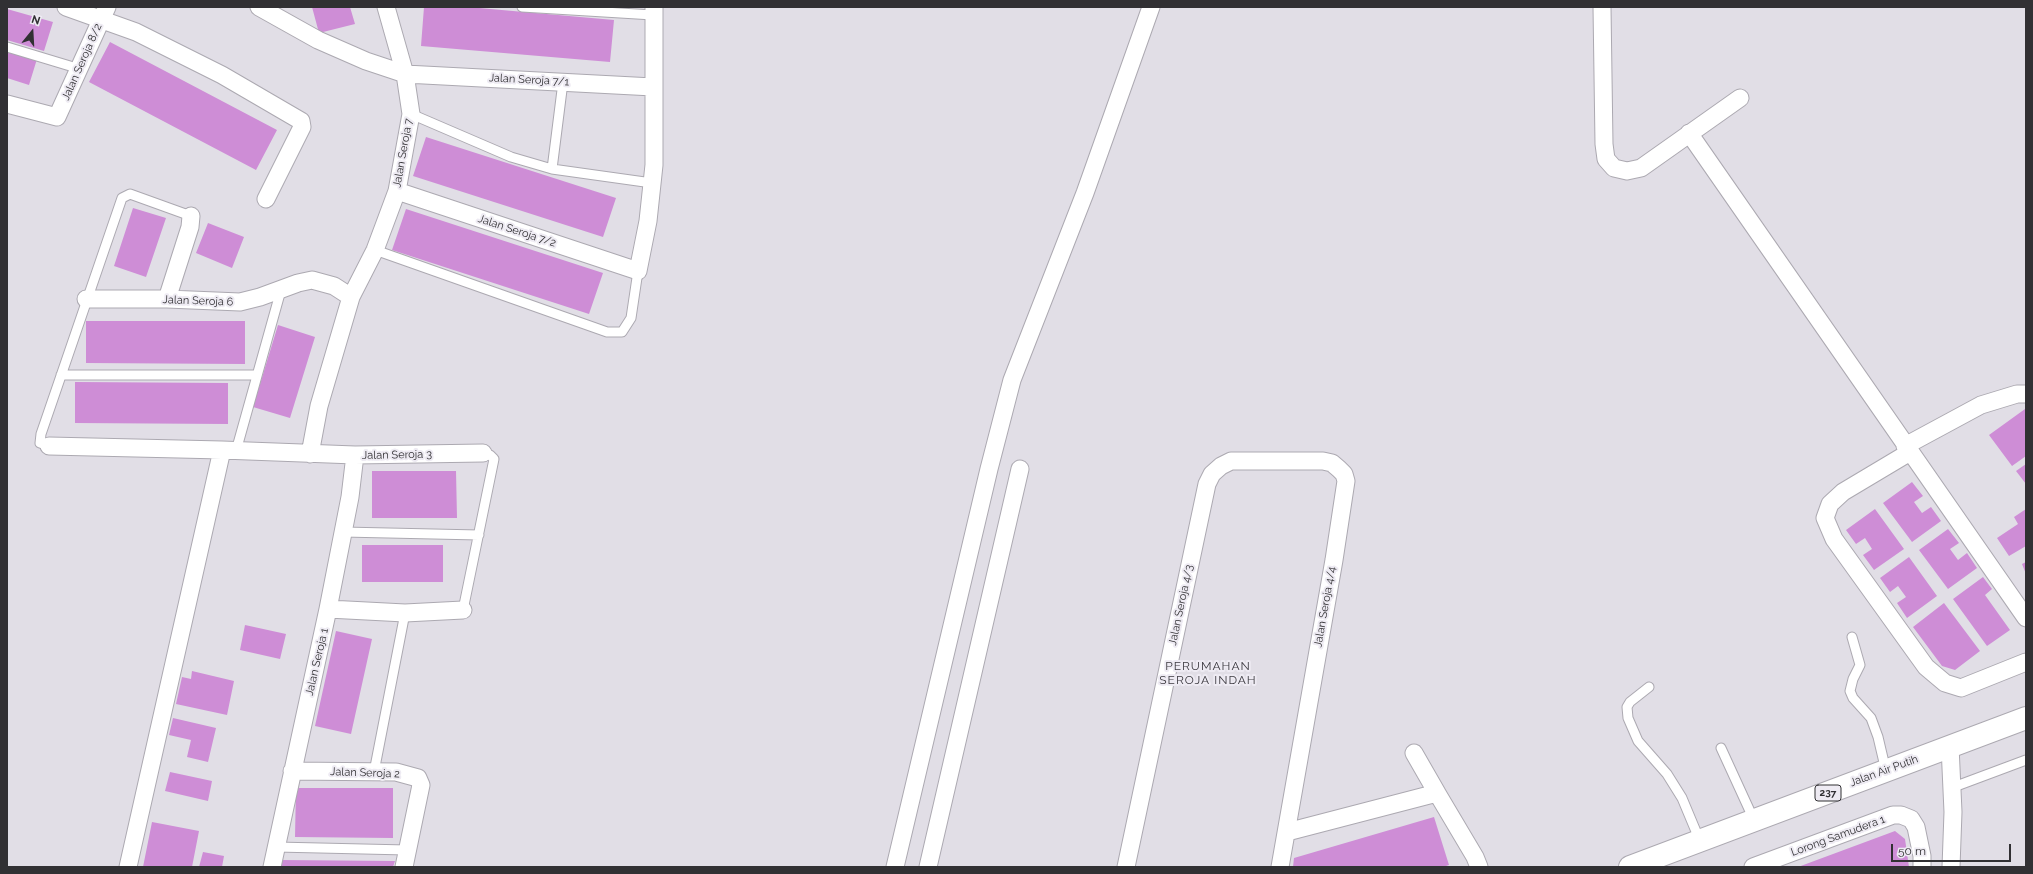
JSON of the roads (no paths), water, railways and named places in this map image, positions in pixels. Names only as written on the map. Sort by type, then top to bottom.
[{"type":"main road","name":"Jalan Air Putih","points":[[1630,867],[2026,718]]},
{"type":"street","points":[[66,7],[104,13],[136,32],[222,75],[301,121],[302,127],[266,199]]},
{"type":"street","name":"Jalan Seroja 7/1","points":[[259,7],[318,40],[366,61],[405,74],[654,87]]},
{"type":"street","name":"Jalan Seroja 7","points":[[310,454],[319,406],[351,297],[375,250],[396,191],[411,114],[405,74],[386,7]]},
{"type":"street","points":[[896,867],[989,469],[1012,380],[1085,193],[1151,7]]},
{"type":"street","points":[[1602,7],[1604,144],[1606,159],[1614,168],[1628,171],[1641,168],[1740,98]]},
{"type":"street","points":[[638,271],[648,221],[652,183],[654,11]]},
{"type":"street","name":"Jalan Seroja 8/2","points":[[7,104],[57,117],[104,13]]},
{"type":"street","points":[[1690,134],[1907,449],[2026,618]]},
{"type":"street","name":"Jalan Seroja 7/2","points":[[396,191],[638,271]]},
{"type":"street","points":[[167,299],[190,227],[191,216]]},
{"type":"street","name":"Jalan Seroja 6","points":[[86,299],[167,299],[240,302],[281,290],[298,283],[312,280],[334,286],[351,297]]},
{"type":"street","points":[[2026,394],[2017,394],[1981,405],[1907,449],[1843,492],[1830,504],[1825,518],[1834,539],[1926,667],[1945,683],[1961,688],[2026,662]]},
{"type":"street","name":"Jalan Seroja 3","points":[[49,446],[229,450],[355,455],[483,453]]},
{"type":"street","points":[[128,867],[229,450]]},
{"type":"street","name":"Jalan Seroja 1","points":[[272,867],[328,609],[343,532],[355,455]]},
{"type":"street","name":"Jalan Seroja 4/4","points":[[1221,466],[1231,461],[1323,461],[1332,463],[1339,468],[1344,474],[1346,481],[1334,560],[1294,778],[1287,832],[1280,867]]},
{"type":"street","name":"Jalan Seroja 4/3","points":[[1126,867],[1207,484],[1212,474],[1221,466]]},
{"type":"street","points":[[928,867],[1020,469]]},
{"type":"street","points":[[328,609],[405,613],[463,610]]},
{"type":"street","points":[[1950,746],[1953,812],[1951,867]]},
{"type":"street","points":[[1414,753],[1475,857],[1479,867]]},
{"type":"street","name":"Jalan Seroja 2","points":[[292,771],[396,772],[418,778],[421,785],[404,867]]},
{"type":"street","points":[[1287,832],[1437,793]]},
{"type":"street","name":"Lorong Samudera 1","points":[[1753,867],[1894,815],[1901,815],[1911,820],[1916,827],[1922,856],[1922,867]]},
{"type":"lane","points":[[522,7],[654,11]]},
{"type":"lane","points":[[7,47],[80,69]]},
{"type":"lane","points":[[552,169],[563,82]]},
{"type":"lane","points":[[411,114],[511,157],[552,169],[652,183]]},
{"type":"lane","points":[[49,446],[40,443],[41,434],[86,299],[122,198],[130,194],[191,216]]},
{"type":"lane","points":[[375,250],[607,332],[622,332],[631,318],[638,271]]},
{"type":"lane","points":[[229,450],[257,375],[281,290]]},
{"type":"lane","points":[[61,375],[257,375]]},
{"type":"lane","points":[[463,610],[494,459],[490,455],[483,453]]},
{"type":"lane","points":[[343,532],[479,535]]},
{"type":"lane","points":[[374,772],[405,613]]},
{"type":"lane","points":[[1852,637],[1860,665],[1853,679],[1850,691],[1853,698],[1872,718],[1886,771]]},
{"type":"lane","points":[[1649,687],[1630,702],[1627,707],[1628,718],[1638,741],[1667,774],[1682,798],[1700,841]]},
{"type":"lane","points":[[1721,748],[1754,820]]},
{"type":"lane","points":[[1951,788],[2026,760]]},
{"type":"lane","points":[[276,848],[407,850]]},
{"type":"district","name":"PERUMAHAN SEROJA INDAH","points":[[1208,673]]}]
